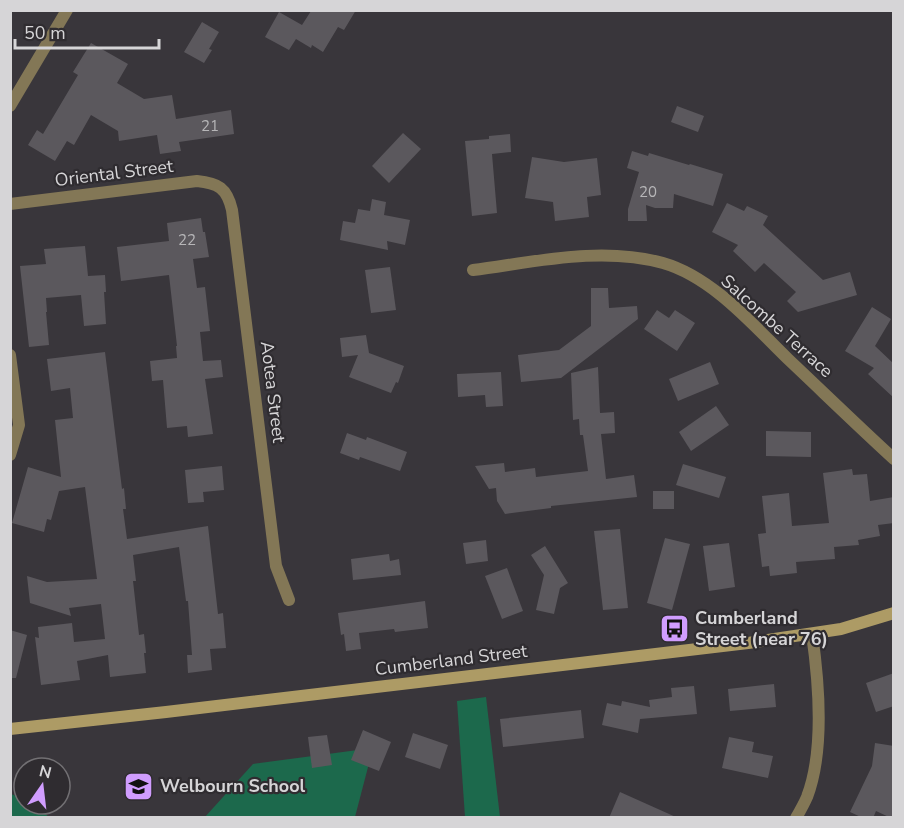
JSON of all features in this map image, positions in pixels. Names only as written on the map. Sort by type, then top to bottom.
[{"type":"main road","name":"Cumberland Street","points":[[10,729],[737,644],[841,629],[894,613]]},
{"type":"street","points":[[10,106],[67,10]]},
{"type":"street","name":"Oriental Street","points":[[10,204],[196,181],[210,182],[221,188]]},
{"type":"street","name":"Aotea Street","points":[[221,188],[229,199],[232,210],[276,566],[289,600]]},
{"type":"street","name":"Salcombe Terrace","points":[[473,270],[588,255],[629,257],[663,263],[697,278],[734,307],[894,459]]},
{"type":"street","points":[[10,355],[19,425],[10,455]]},
{"type":"street","points":[[796,818],[807,796],[818,736],[819,713],[812,634]]},
{"type":"green space","points":[[486,697],[500,817],[465,817],[457,701]]},
{"type":"green space","points":[[373,748],[355,817],[204,818],[253,764]]},
{"type":"green space","points":[[11,794],[12,816],[49,817],[11,817]]},
{"type":"building","points":[[310,10],[356,10],[344,30],[338,27],[323,52],[296,39],[289,50],[265,37],[279,12],[302,25]]},
{"type":"building","points":[[202,22],[219,32],[204,63],[184,52]]},
{"type":"building","points":[[91,43],[128,64],[117,83],[144,99],[172,95],[176,119],[231,110],[234,134],[179,142],[181,151],[160,154],[157,135],[119,141],[118,131],[91,115],[74,145],[67,141],[55,161],[28,145],[37,130],[43,134],[78,75],[73,72]]},
{"type":"building","points":[[677,106],[704,116],[698,132],[671,122]]},
{"type":"building","points":[[403,133],[421,149],[389,183],[372,166]]},
{"type":"building","points":[[510,134],[511,152],[492,154],[497,213],[472,216],[465,141]]},
{"type":"building","points":[[632,151],[648,156],[649,153],[723,174],[713,206],[674,194],[673,208],[655,208],[646,205],[647,221],[628,221],[628,209],[639,172],[627,168]]},
{"type":"building","points":[[532,157],[564,162],[597,158],[601,195],[587,197],[589,217],[555,221],[553,202],[525,198]]},
{"type":"building","points":[[372,199],[386,202],[384,215],[410,220],[405,245],[387,241],[388,250],[340,240],[343,221],[355,223],[358,209],[370,211]]},
{"type":"building","points":[[727,203],[744,211],[747,206],[768,216],[763,225],[823,280],[850,272],[857,295],[798,312],[787,301],[796,292],[764,263],[755,272],[733,251],[738,245],[712,232]]},
{"type":"building","points":[[201,218],[209,257],[193,259],[197,288],[205,287],[210,331],[200,332],[203,361],[221,360],[223,377],[205,379],[213,434],[188,437],[187,426],[167,428],[163,380],[152,381],[150,361],[177,358],[169,275],[121,281],[117,247],[169,241],[167,223]]},
{"type":"building","points":[[85,246],[88,276],[105,275],[106,324],[84,326],[81,295],[46,298],[49,345],[29,347],[20,266],[46,264],[44,249]]},
{"type":"building","points":[[390,267],[396,310],[371,313],[365,270]]},
{"type":"building","points":[[591,288],[608,288],[609,308],[637,306],[638,319],[561,378],[521,382],[518,355],[559,350],[591,326]]},
{"type":"building","points":[[872,307],[891,319],[875,346],[894,364],[894,398],[868,374],[874,368],[845,351]]},
{"type":"building","points":[[657,310],[669,318],[675,310],[695,323],[677,351],[644,329]]},
{"type":"building","points":[[366,335],[369,353],[404,366],[398,383],[396,382],[391,393],[349,377],[358,355],[342,357],[340,338]]},
{"type":"building","points":[[105,352],[122,489],[124,488],[126,509],[123,509],[127,539],[208,526],[218,614],[223,613],[226,648],[210,649],[212,670],[188,673],[187,655],[192,655],[188,601],[186,601],[179,547],[133,555],[136,581],[133,581],[139,635],[144,634],[146,673],[110,677],[108,655],[77,661],[80,680],[41,685],[35,637],[39,638],[38,627],[72,623],[74,642],[105,639],[101,604],[69,608],[71,616],[30,603],[27,576],[47,582],[97,579],[85,487],[59,491],[51,520],[47,519],[44,532],[12,523],[28,467],[61,477],[55,420],[73,418],[70,388],[51,391],[47,359]]},
{"type":"building","points":[[710,362],[719,384],[678,401],[669,379]]},
{"type":"building","points":[[598,367],[600,413],[614,412],[615,433],[601,434],[606,479],[634,475],[637,497],[551,506],[551,508],[505,514],[497,501],[496,488],[489,489],[475,466],[504,463],[505,472],[535,468],[536,477],[588,471],[579,419],[573,420],[571,373]]},
{"type":"building","points":[[501,372],[503,406],[486,407],[485,395],[458,397],[457,374]]},
{"type":"building","points":[[716,406],[729,425],[691,451],[679,432]]},
{"type":"building","points":[[766,431],[811,432],[811,457],[766,456]]},
{"type":"building","points":[[347,433],[366,440],[367,437],[407,452],[400,471],[360,457],[359,460],[340,453]]},
{"type":"building","points":[[683,464],[726,477],[719,498],[676,485]]},
{"type":"building","points":[[222,466],[224,490],[203,492],[204,502],[188,503],[185,470]]},
{"type":"building","points":[[852,469],[853,475],[867,474],[870,501],[894,497],[894,523],[878,525],[880,536],[858,540],[859,545],[834,547],[835,559],[796,562],[797,573],[770,576],[769,566],[762,567],[758,534],[766,533],[762,496],[789,493],[792,526],[829,523],[823,473]]},
{"type":"building","points":[[653,491],[674,491],[674,509],[653,509]]},
{"type":"building","points":[[620,529],[628,608],[603,610],[594,531]]},
{"type":"building","points":[[665,538],[690,544],[672,610],[647,603]]},
{"type":"building","points":[[486,540],[488,561],[466,564],[463,543]]},
{"type":"building","points":[[729,543],[735,587],[709,591],[703,546]]},
{"type":"building","points":[[545,546],[568,583],[560,588],[554,614],[536,610],[544,575],[531,555]]},
{"type":"building","points":[[389,554],[390,561],[399,559],[401,575],[353,580],[351,559]]},
{"type":"building","points":[[507,568],[523,611],[502,619],[485,576]]},
{"type":"building","points":[[425,601],[428,628],[359,633],[361,649],[346,651],[338,613]]},
{"type":"building","points":[[10,630],[27,635],[16,678],[10,678]]},
{"type":"building","points":[[894,673],[894,706],[876,712],[866,683]]},
{"type":"building","points":[[774,684],[776,707],[730,711],[728,689]]},
{"type":"building","points":[[694,686],[697,714],[640,719],[638,733],[602,725],[607,703],[621,706],[622,701],[650,707],[649,700],[672,697],[671,688]]},
{"type":"building","points":[[581,710],[584,738],[503,747],[500,719]]},
{"type":"building","points":[[363,730],[391,742],[379,771],[351,760]]},
{"type":"building","points":[[413,733],[448,745],[440,769],[405,757]]},
{"type":"building","points":[[327,735],[332,765],[312,768],[308,737]]},
{"type":"building","points":[[729,737],[754,742],[752,752],[773,756],[768,778],[722,768]]},
{"type":"building","points":[[875,743],[894,746],[894,818],[876,811],[873,818],[863,818],[850,812],[872,766]]},
{"type":"building","points":[[620,792],[678,818],[609,818]]},
{"type":"place","name":"Cumberland Street (near 76)","points":[[674,628]]},
{"type":"place","name":"Welbourn School","points":[[139,786]]}]
